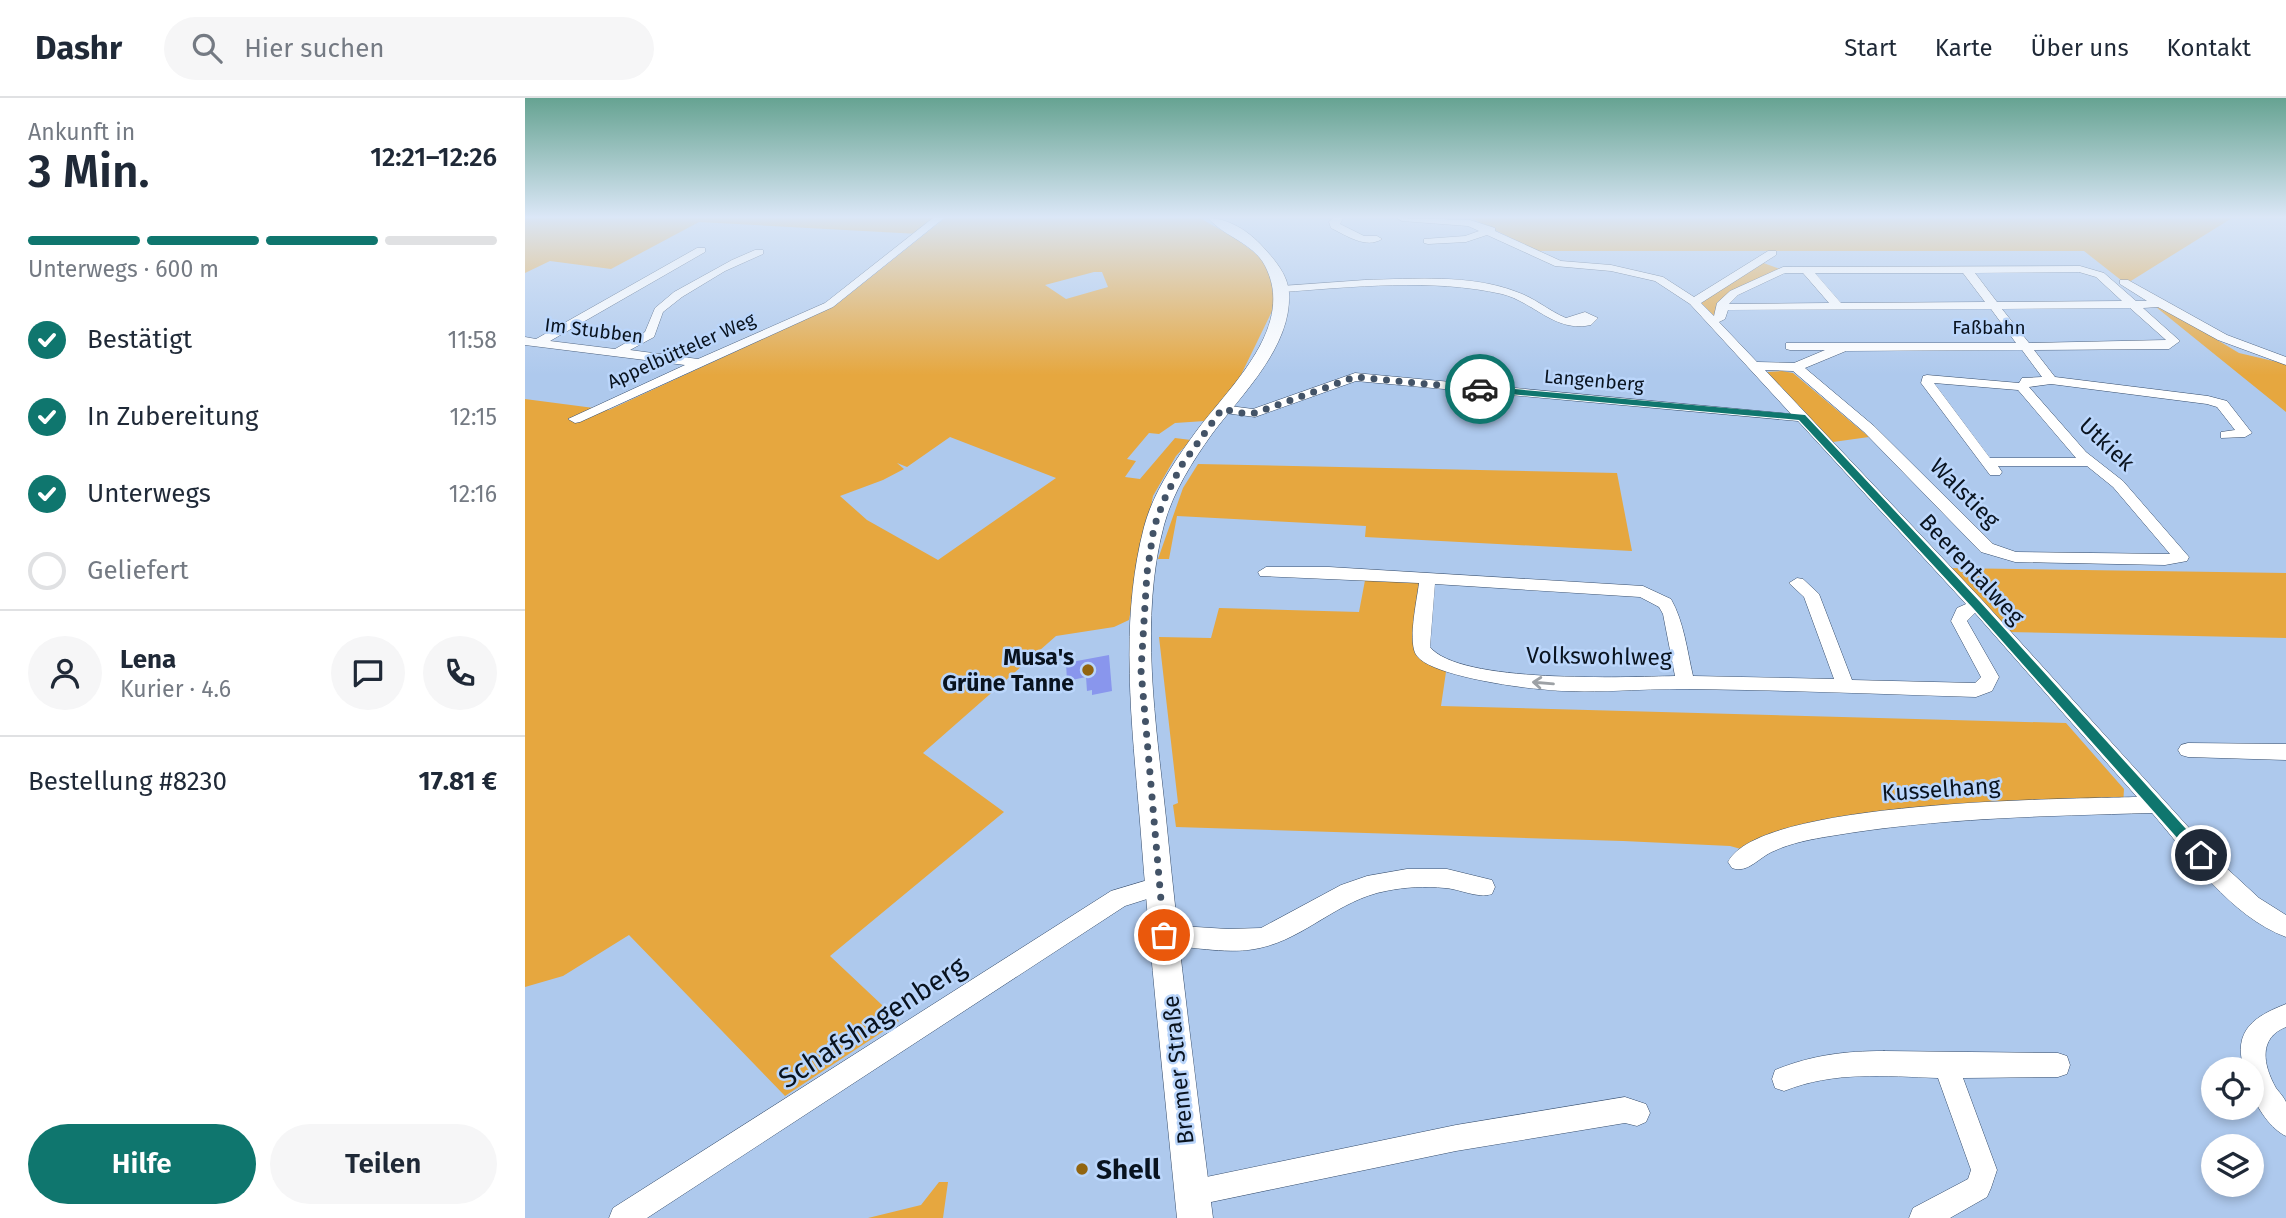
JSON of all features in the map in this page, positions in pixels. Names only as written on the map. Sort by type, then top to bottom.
[{"type":"main road","points":[[1276,270],[1282,289]]},
{"type":"main road","name":"Bremer Straße","points":[[1193,1206],[1158,886],[1141,670],[1147,573],[1154,527],[1164,500],[1181,466],[1268,347],[1283,307],[1282,289]]},
{"type":"street","points":[[531,342],[664,270]]},
{"type":"street","points":[[619,351],[653,330],[655,316],[672,299],[720,270]]},
{"type":"street","name":"Appelbütteler Weg","points":[[575,419],[829,305],[873,270]]},
{"type":"street","name":"Beerentalweg","points":[[1621,270],[1659,279],[1717,314],[1754,366],[1977,605],[2214,870],[2251,905],[2286,927]]},
{"type":"street","points":[[1694,302],[1745,270]]},
{"type":"street","points":[[1717,314],[1734,293],[1773,273],[1795,270]]},
{"type":"street","points":[[1806,270],[1839,307]]},
{"type":"street","points":[[1967,270],[2051,380]]},
{"type":"street","points":[[2000,270],[2092,271],[2135,305]]},
{"type":"street","points":[[2125,282],[2201,328],[2252,352],[2286,362]]},
{"type":"street","points":[[1282,289],[1420,283],[1496,290],[1518,297],[1552,318],[1568,322]]},
{"type":"street","points":[[1717,314],[1839,307],[2161,304]]},
{"type":"street","name":"Faßbahn","points":[[1754,366],[1796,367],[1844,347],[2165,346],[2174,341],[2135,305]]},
{"type":"street","name":"Im Stubben","points":[[531,342],[700,363]]},
{"type":"street","points":[[1790,346],[1844,347]]},
{"type":"street","name":"Walstieg","points":[[1796,367],[1869,429],[1987,548],[2007,556],[2021,557],[2165,560],[2181,557]]},
{"type":"street","name":"Langenberg","points":[[1222,409],[1255,413],[1355,377],[1784,418],[1802,417]]},
{"type":"street","points":[[2088,462],[1991,467],[1927,383],[1927,379],[2022,387],[2027,381],[2051,380],[2222,404],[2245,433],[2226,435]]},
{"type":"street","name":"Utkiek","points":[[2022,387],[2088,462],[2118,484],[2181,557]]},
{"type":"street","name":"Volkswohlweg","points":[[1266,572],[1305,571],[1427,580],[1624,589],[1647,593],[1665,603],[1671,614],[1685,682]]},
{"type":"street","name":"Volkswohlweg","points":[[1427,580],[1421,647],[1427,657],[1466,671],[1540,683],[1685,682],[1971,690],[1983,687],[1990,680],[1989,673],[1959,621],[1963,612],[1977,605]]},
{"type":"street","points":[[1797,583],[1811,594],[1845,686]]},
{"type":"street","points":[[2188,750],[2286,752]]},
{"type":"street","name":"Kusselhang","points":[[1739,862],[1748,851],[1804,833],[1889,817],[2156,805]]},
{"type":"street","points":[[1164,935],[1258,939],[1278,932],[1334,899],[1375,883],[1429,879],[1466,880],[1484,887]]},
{"type":"street","name":"Schafshagenberg","points":[[623,1218],[1119,898],[1158,886]]},
{"type":"street","points":[[2286,1015],[2262,1028],[2256,1036],[2253,1054],[2263,1089],[2286,1123]]},
{"type":"street","points":[[1784,1079],[1801,1070],[1852,1065],[2058,1065]]},
{"type":"street","points":[[1923,1218],[1978,1188],[1984,1170],[1945,1066]]},
{"type":"street","name":"Bremer Straße","points":[[1193,1206],[1456,1138],[1625,1110],[1637,1113]]},
{"type":"shaded area","points":[[880,270],[1269,270],[1276,303],[1238,381],[1205,421],[1175,423],[1159,434],[1149,433],[1127,459],[1136,461],[1125,477],[1140,479],[1175,438],[1191,440],[1176,456],[1153,496],[1129,620],[1114,627],[1056,636],[923,753],[1004,812],[830,956],[899,1021],[785,1096],[629,935],[563,976],[525,987],[525,399],[609,410],[836,305]],"holes":[[[1102,272],[1108,287],[1066,299],[1045,285]],[[950,437],[1056,478],[938,560],[867,520],[840,496],[904,469],[897,463],[907,467]]]},
{"type":"shaded area","points":[[1744,270],[1782,270],[1734,293],[1721,317],[1712,317],[1694,302]]},
{"type":"shaded area","points":[[2109,270],[2148,270],[2126,284]]},
{"type":"shaded area","points":[[2156,307],[2169,311],[2239,353],[2286,364],[2286,412]]},
{"type":"shaded area","points":[[1767,372],[1793,373],[1869,437],[1833,442]]},
{"type":"shaded area","points":[[1198,464],[1617,473],[1632,551],[1365,537],[1366,526],[1177,516],[1169,559],[1158,559],[1183,488]]},
{"type":"shaded area","points":[[1949,568],[2286,573],[2286,638],[2007,632]]},
{"type":"shaded area","points":[[1366,575],[1427,580],[1421,647],[1447,665],[1441,706],[2066,723],[2124,789],[2123,806],[1889,817],[1748,851],[1730,846],[1623,841],[1176,827],[1173,805],[1178,803],[1159,637],[1211,638],[1219,608],[1359,612]]},
{"type":"shaded area","points":[[939,1182],[948,1182],[943,1218],[868,1218],[921,1205]]},
{"type":"building","name":"Musa's Grüne Tanne","points":[[1109,655],[1112,691],[1092,695],[1092,690],[1087,691],[1086,677],[1067,681],[1066,663]]},
{"type":"way so far","points":[[1164,935],[1141,670],[1147,573],[1154,527],[1181,466],[1222,409],[1255,413],[1355,377],[1480,389]]},
{"type":"place","name":"Musa's Grüne Tanne","points":[[1088,670]]},
{"type":"place","name":"Shell","points":[[1082,1169]]},
{"type":"route","points":[[1480,389],[1784,418],[1802,417],[1977,605],[2201,855]]}]
